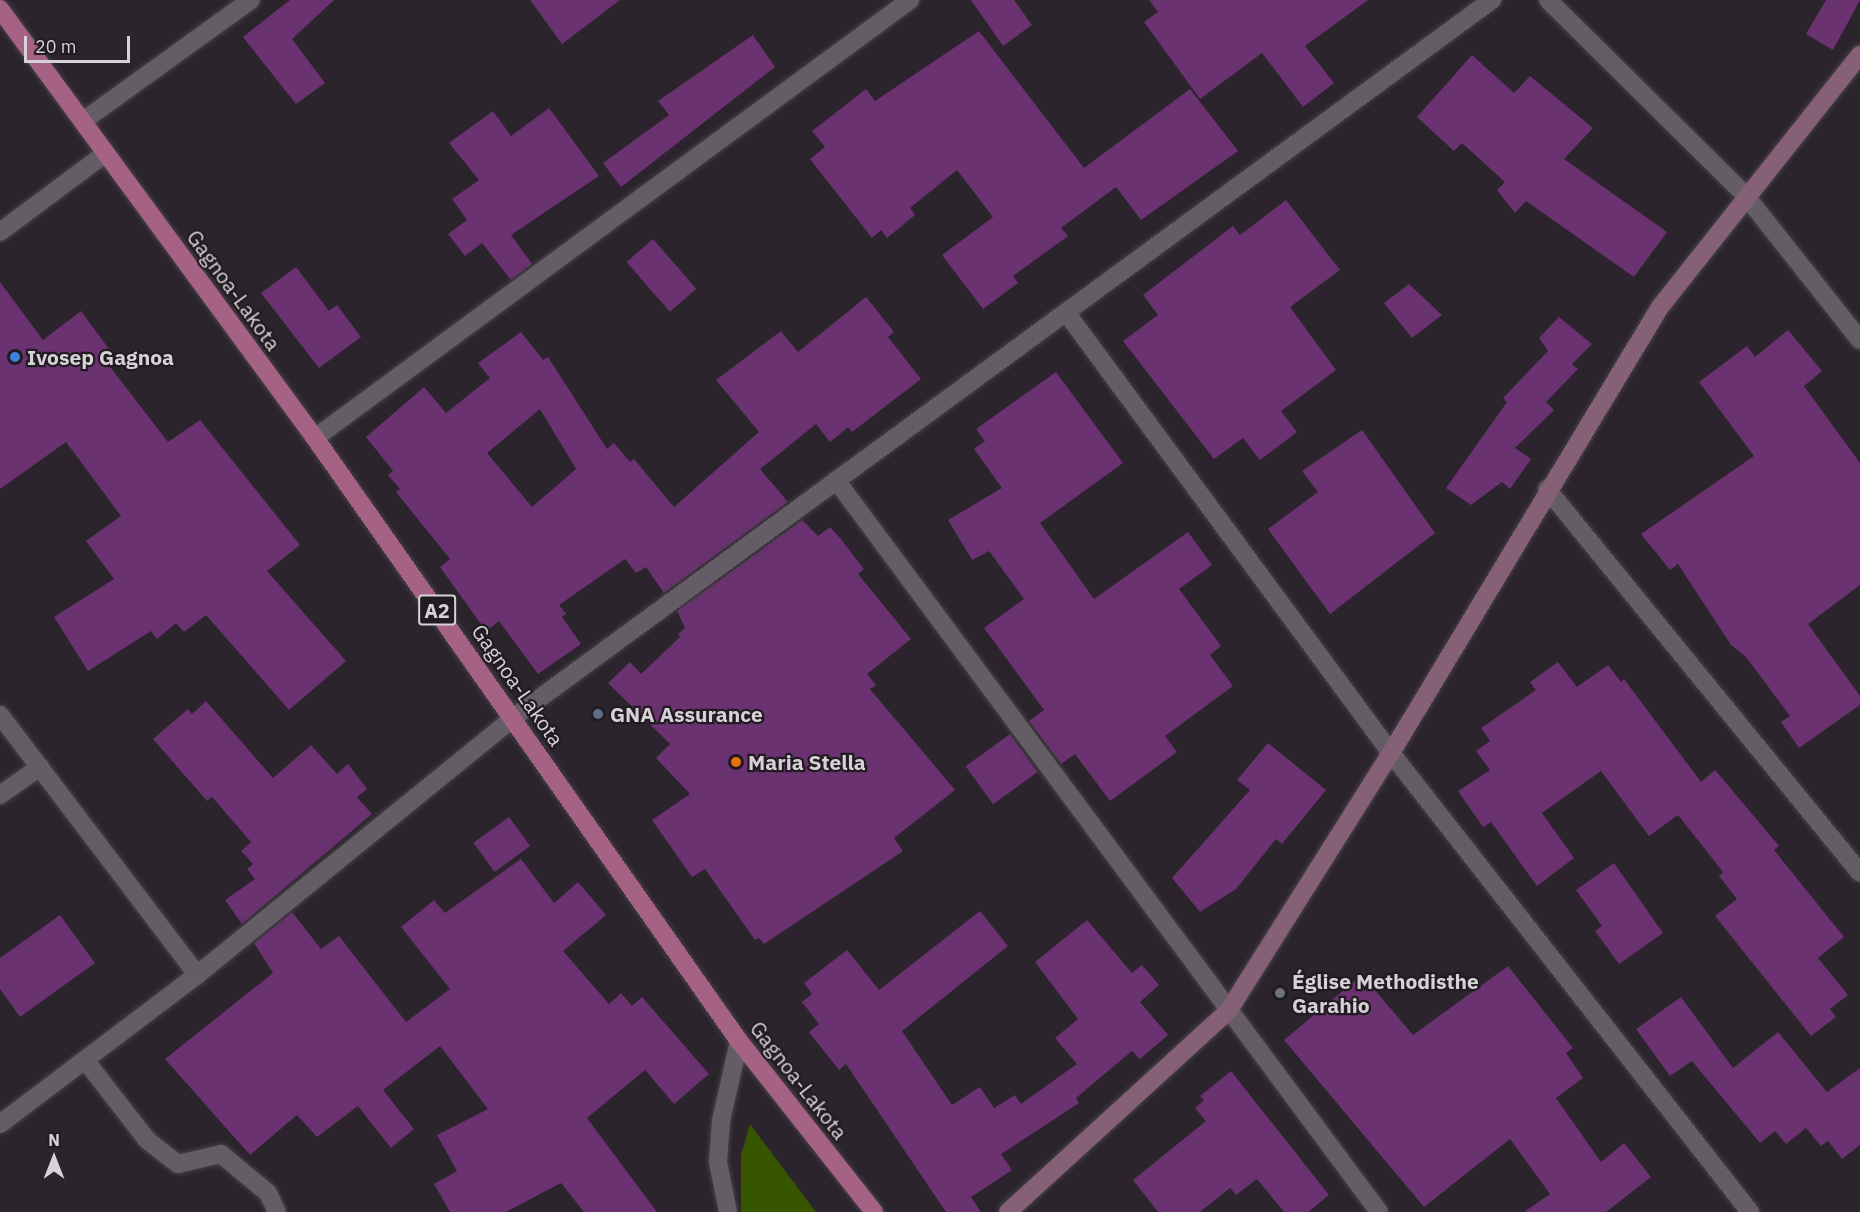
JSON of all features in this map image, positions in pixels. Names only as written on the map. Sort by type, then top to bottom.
[{"type":"main road","name":"Gagnoa-Lakota","points":[[0,9],[315,438],[514,717],[739,1041],[874,1212]]},
{"type":"street","points":[[315,438],[910,0]]},
{"type":"street","points":[[0,1124],[197,975],[514,717],[836,480],[1068,315],[1492,0]]},
{"type":"street","points":[[1548,0],[1745,195],[1860,340]]},
{"type":"street","points":[[83,121],[247,1]]},
{"type":"street","points":[[1008,1212],[1229,1010],[1391,753],[1548,489],[1660,307],[1745,195],[1860,55]]},
{"type":"street","points":[[0,232],[106,153]]},
{"type":"street","points":[[1068,315],[1391,753],[1750,1212]]},
{"type":"street","points":[[836,480],[1379,1212]]},
{"type":"street","points":[[1548,489],[1860,873]]},
{"type":"street","points":[[0,715],[197,975]]},
{"type":"street","points":[[0,795],[40,768]]},
{"type":"street","points":[[728,1212],[718,1162],[721,1121],[739,1041]]},
{"type":"street","points":[[85,1060],[147,1140],[178,1164],[221,1154],[268,1193],[277,1212]]},
{"type":"green space","points":[[750,1124],[816,1212],[741,1212],[741,1155]]},
{"type":"building","points":[[290,0],[334,0],[292,39],[325,83],[296,104],[243,37]]},
{"type":"building","points":[[530,0],[620,0],[562,44]]},
{"type":"building","points":[[971,0],[1014,0],[1032,25],[1003,46]]},
{"type":"building","points":[[1149,0],[1368,0],[1305,46],[1334,83],[1303,107],[1262,53],[1200,99],[1144,22],[1158,12]]},
{"type":"building","points":[[1826,0],[1860,0],[1833,50],[1806,34]]},
{"type":"building","points":[[979,31],[1084,168],[1190,89],[1238,151],[1141,220],[1116,187],[1061,228],[1068,236],[1013,276],[1018,283],[983,309],[942,255],[993,217],[957,170],[910,208],[915,215],[887,238],[881,230],[872,238],[810,159],[825,147],[812,131],[866,89],[875,101]]},
{"type":"building","points":[[753,35],[775,67],[621,187],[603,163],[669,115],[658,101]]},
{"type":"building","points":[[1472,55],[1514,93],[1530,76],[1593,128],[1564,159],[1667,232],[1634,277],[1526,201],[1515,213],[1497,190],[1505,182],[1462,143],[1454,151],[1417,117]]},
{"type":"building","points":[[549,108],[599,176],[511,235],[532,264],[511,280],[482,243],[465,256],[448,234],[467,220],[452,199],[479,180],[449,143],[493,111],[511,136]]},
{"type":"building","points":[[1286,200],[1340,270],[1290,307],[1336,370],[1281,411],[1297,432],[1260,460],[1243,438],[1214,459],[1123,341],[1158,315],[1143,295],[1233,226],[1240,235]]},
{"type":"building","points":[[653,239],[696,289],[670,312],[627,262]]},
{"type":"building","points":[[296,267],[329,311],[337,305],[361,337],[319,368],[261,293]]},
{"type":"building","points":[[0,282],[43,340],[81,311],[112,353],[104,359],[168,442],[200,420],[300,545],[267,571],[346,661],[289,710],[206,615],[184,632],[176,623],[157,639],[151,631],[88,671],[54,617],[114,579],[86,541],[121,516],[66,442],[0,489]]},
{"type":"building","points":[[1409,284],[1442,315],[1412,338],[1384,303]]},
{"type":"building","points":[[866,297],[894,332],[888,337],[921,379],[852,432],[848,427],[830,442],[816,424],[760,469],[788,502],[664,593],[646,567],[636,573],[625,559],[559,605],[566,614],[562,617],[581,644],[538,674],[499,621],[486,631],[440,567],[450,559],[396,492],[400,489],[388,475],[393,471],[366,437],[424,387],[446,413],[490,378],[478,363],[521,332],[543,360],[548,357],[607,449],[614,443],[630,462],[634,459],[674,507],[759,432],[716,380],[781,331],[798,352]],"holes":[[[540,409],[576,469],[532,507],[487,453]]]},
{"type":"building","points":[[1559,317],[1592,344],[1572,364],[1578,369],[1546,402],[1554,410],[1515,448],[1531,459],[1510,489],[1502,482],[1471,505],[1446,488],[1507,402],[1503,398],[1548,351],[1539,338]]},
{"type":"building","points":[[1788,330],[1822,371],[1804,386],[1860,463],[1860,585],[1808,624],[1860,696],[1860,705],[1799,748],[1781,722],[1790,716],[1746,657],[1731,645],[1678,564],[1670,570],[1641,534],[1754,456],[1699,382],[1747,346],[1755,357]]},
{"type":"building","points":[[1056,372],[1123,463],[1040,523],[1094,599],[1188,532],[1212,565],[1179,589],[1221,646],[1210,655],[1233,686],[1165,736],[1177,752],[1110,801],[1075,754],[1061,764],[1029,721],[1044,710],[984,628],[1024,599],[989,551],[972,560],[948,520],[1002,488],[974,449],[985,441],[976,429]]},
{"type":"building","points":[[1362,430],[1435,533],[1330,614],[1268,529],[1318,492],[1302,471]]},
{"type":"building","points":[[802,520],[818,536],[830,527],[864,569],[858,574],[911,639],[867,674],[876,685],[870,689],[955,790],[894,838],[903,851],[764,944],[759,938],[755,940],[705,869],[692,877],[652,820],[690,794],[656,758],[670,744],[608,683],[630,662],[641,674],[680,637],[678,634],[685,628],[677,611]]},
{"type":"building","points":[[1558,662],[1577,687],[1608,665],[1621,682],[1624,679],[1701,782],[1715,770],[1779,846],[1774,850],[1844,937],[1818,958],[1848,995],[1830,1009],[1836,1017],[1811,1036],[1715,916],[1737,899],[1719,876],[1723,872],[1678,815],[1649,836],[1601,771],[1542,813],[1574,858],[1537,886],[1491,822],[1483,827],[1458,791],[1490,770],[1476,751],[1490,741],[1481,728],[1536,690],[1530,682]]},
{"type":"building","points":[[206,701],[273,778],[311,745],[337,774],[348,764],[367,789],[357,797],[372,814],[242,924],[225,900],[255,879],[247,869],[253,864],[241,851],[251,842],[212,797],[207,801],[153,739],[188,709],[192,714]]},
{"type":"building","points":[[1010,734],[1038,772],[993,804],[966,766]]},
{"type":"building","points":[[1268,743],[1326,790],[1282,844],[1276,839],[1236,889],[1200,912],[1172,878],[1250,790],[1237,780]]},
{"type":"building","points":[[509,817],[530,846],[495,872],[473,843]]},
{"type":"building","points":[[521,859],[554,903],[578,882],[606,915],[563,951],[609,1004],[621,993],[632,1006],[642,997],[709,1074],[674,1104],[645,1070],[587,1118],[657,1212],[584,1212],[561,1183],[506,1212],[450,1212],[434,1184],[457,1171],[437,1135],[488,1109],[440,1046],[383,1090],[414,1129],[391,1148],[358,1106],[317,1137],[297,1115],[250,1155],[165,1059],[273,973],[254,943],[292,912],[321,949],[339,936],[406,1022],[450,989],[401,927],[434,900],[445,913]]},
{"type":"building","points":[[1614,863],[1663,933],[1619,964],[1595,931],[1602,926],[1576,890]]},
{"type":"building","points":[[980,911],[1008,946],[902,1031],[952,1105],[980,1087],[994,1108],[1015,1095],[1021,1104],[1077,1064],[1055,1038],[1078,1019],[1035,962],[1087,920],[1132,973],[1142,965],[1159,985],[1140,1002],[1168,1035],[1140,1059],[1132,1051],[1076,1098],[1079,1103],[1001,1154],[1012,1170],[971,1197],[981,1212],[946,1212],[846,1064],[839,1070],[809,1032],[819,1024],[802,1002],[812,994],[804,983],[847,950],[879,990]]},
{"type":"building","points":[[60,915],[95,963],[20,1017],[0,989],[0,958]]},
{"type":"building","points":[[1508,966],[1573,1048],[1566,1053],[1583,1078],[1556,1098],[1601,1162],[1624,1143],[1651,1177],[1606,1212],[1524,1212],[1550,1194],[1510,1139],[1424,1207],[1284,1040],[1362,975],[1413,1035]]},
{"type":"building","points":[[1681,997],[1733,1068],[1778,1032],[1827,1092],[1860,1068],[1860,1145],[1842,1159],[1828,1141],[1821,1146],[1806,1128],[1786,1144],[1775,1131],[1760,1143],[1692,1061],[1670,1076],[1636,1029]]},
{"type":"building","points":[[1231,1071],[1329,1195],[1308,1212],[1284,1212],[1257,1179],[1236,1195],[1230,1188],[1200,1212],[1158,1212],[1133,1180],[1206,1121],[1195,1108],[1204,1100],[1200,1096]]},
{"type":"place","name":"Ivosep Gagnoa","points":[[15,357]]},
{"type":"place","name":"GNA Assurance","points":[[598,714]]},
{"type":"place","name":"Maria Stella","points":[[736,762]]},
{"type":"place","name":"Église Methodisthe Garahio","points":[[1280,993]]}]
